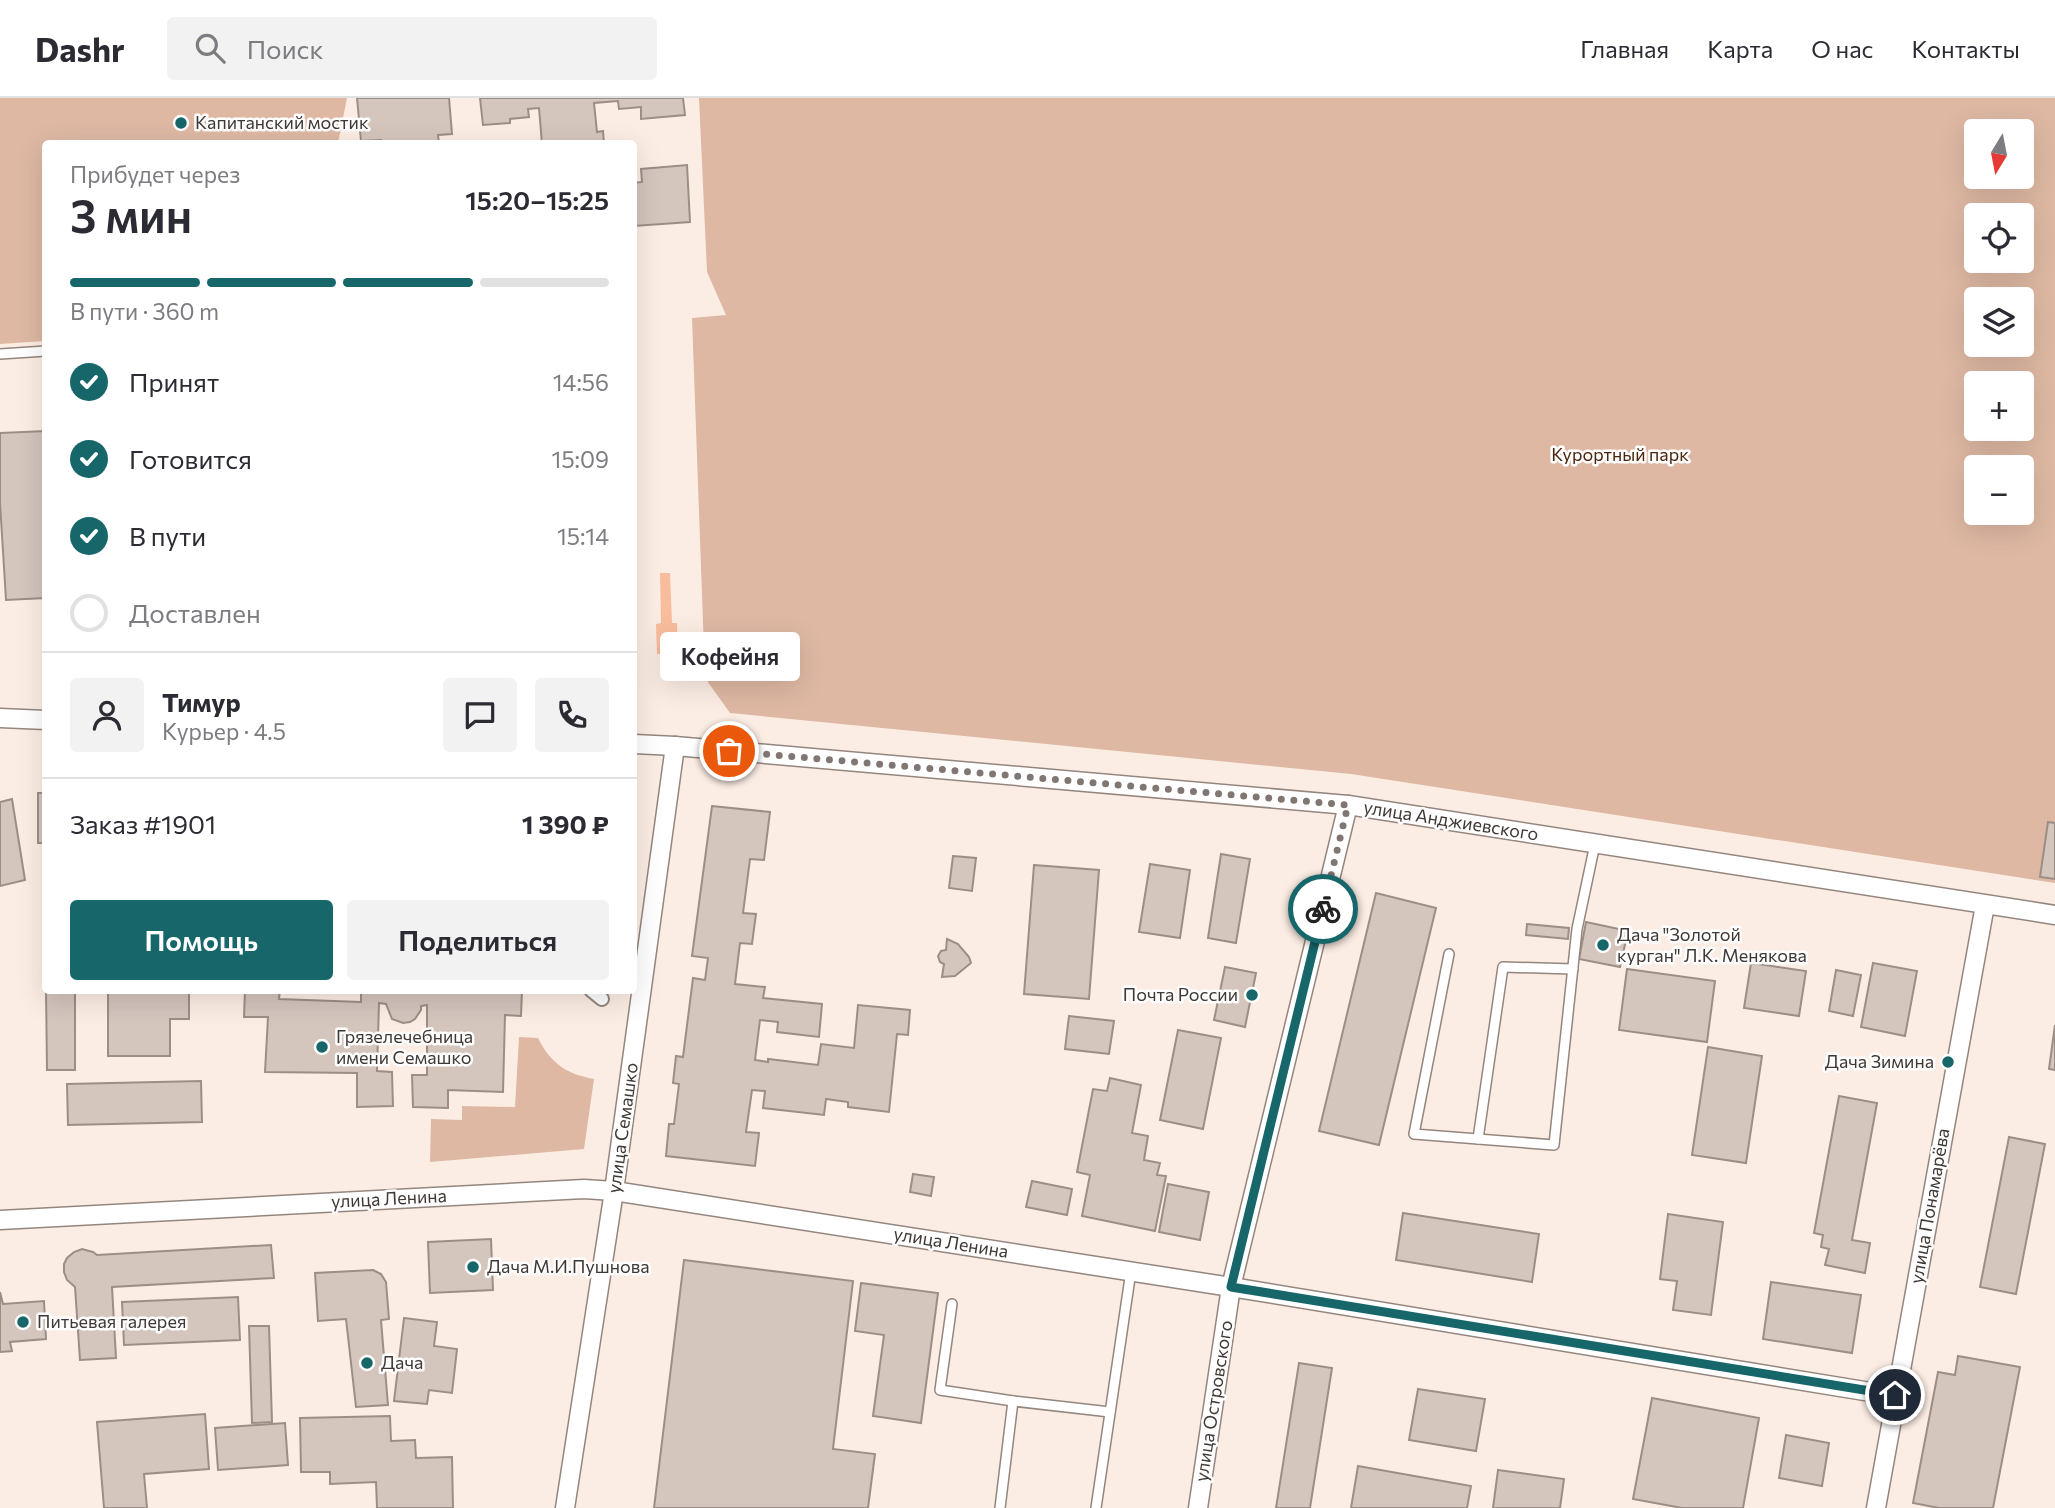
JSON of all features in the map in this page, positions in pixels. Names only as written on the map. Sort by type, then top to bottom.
[{"type":"street","points":[[0,718],[42,720]]},
{"type":"street","name":"улица Анджиевского","points":[[637,744],[1348,805],[2055,915]]},
{"type":"street","name":"улица Семашко","points":[[565,1508],[614,1191],[675,746]]},
{"type":"street","name":"улица Островского","points":[[1198,1508],[1231,1287],[1348,805]]},
{"type":"street","name":"улица Понамарёва","points":[[1876,1508],[1985,905]]},
{"type":"street","points":[[596,994],[602,999]]},
{"type":"street","name":"улица Ленина","points":[[0,1220],[584,1189],[614,1191],[1131,1271],[1895,1395]]},
{"type":"lane","points":[[0,354],[42,351]]},
{"type":"lane","points":[[1449,954],[1414,1134],[1555,1145],[1577,929],[1595,844]]},
{"type":"lane","points":[[1478,1139],[1503,967],[1573,970]]},
{"type":"lane","points":[[1096,1508],[1131,1271]]},
{"type":"lane","points":[[953,1304],[940,1390],[1110,1412]]},
{"type":"lane","points":[[1000,1508],[1013,1401]]},
{"type":"green space","points":[[0,98],[347,98],[339,140],[42,140],[42,341],[0,344]]},
{"type":"green space","name":"Курортный парк","points":[[699,98],[2055,98],[2055,883],[1351,774],[730,713],[705,678],[692,318],[726,315],[707,272]]},
{"type":"green space","points":[[519,1037],[538,1038],[554,1061],[568,1071],[594,1079],[584,1149],[430,1162],[431,1119],[462,1120],[462,1106],[515,1107]]},
{"type":"shaded area","points":[[660,573],[670,573],[672,623],[677,623],[678,654],[657,654],[656,624],[661,623]]},
{"type":"building","points":[[357,98],[449,98],[452,134],[438,135],[439,140],[361,140]]},
{"type":"building","points":[[480,98],[683,98],[685,115],[641,119],[641,107],[619,109],[618,101],[594,103],[597,132],[603,131],[604,140],[542,140],[539,108],[528,109],[529,117],[510,119],[510,123],[483,125]]},
{"type":"building","points":[[687,165],[690,222],[637,226],[637,183],[642,182],[641,169]]},
{"type":"building","points":[[42,431],[42,598],[6,600],[0,503],[0,433]]},
{"type":"building","points":[[38,793],[42,793],[42,843],[38,843]]},
{"type":"building","points":[[12,799],[25,880],[0,886],[0,802]]},
{"type":"building","points":[[712,806],[770,812],[764,860],[750,859],[743,913],[756,914],[752,944],[740,943],[735,984],[765,987],[763,998],[822,1004],[819,1037],[777,1032],[778,1022],[760,1020],[755,1060],[818,1065],[821,1044],[854,1048],[858,1005],[910,1010],[908,1035],[897,1034],[889,1112],[848,1107],[848,1102],[826,1099],[824,1115],[763,1108],[765,1091],[752,1090],[746,1132],[759,1133],[755,1166],[666,1156],[669,1124],[674,1124],[679,1084],[673,1083],[676,1056],[683,1057],[693,978],[705,980],[708,958],[692,956]]},
{"type":"building","points":[[2048,822],[2055,823],[2055,879],[2040,877]]},
{"type":"building","points":[[1221,854],[1250,859],[1236,943],[1208,938]]},
{"type":"building","points":[[953,856],[976,858],[972,891],[949,888]]},
{"type":"building","points":[[1150,864],[1190,870],[1180,938],[1139,932]]},
{"type":"building","points":[[1034,865],[1099,870],[1089,999],[1024,994]]},
{"type":"building","points":[[1376,893],[1436,908],[1379,1145],[1319,1131]]},
{"type":"building","name":"Дача \"Золотой курган\" Л.К. Менякова","points":[[1586,922],[1628,931],[1620,967],[1579,959]]},
{"type":"building","points":[[1527,924],[1569,928],[1568,939],[1526,935]]},
{"type":"building","points":[[947,939],[958,944],[971,963],[955,976],[942,977],[944,964],[938,956],[941,951],[946,950]]},
{"type":"building","points":[[1751,963],[1806,971],[1799,1016],[1744,1008]]},
{"type":"building","points":[[1873,963],[1917,971],[1905,1036],[1861,1027]]},
{"type":"building","points":[[1225,967],[1256,973],[1245,1027],[1214,1020]]},
{"type":"building","points":[[1627,969],[1715,981],[1707,1042],[1619,1030]]},
{"type":"building","points":[[1836,970],[1861,975],[1853,1016],[1829,1011]]},
{"type":"building","points":[[46,994],[75,994],[75,1070],[47,1070]]},
{"type":"building","points":[[108,994],[189,994],[189,1019],[170,1019],[170,1056],[108,1056]]},
{"type":"building","name":"Грязелечебница имени Семашко","points":[[245,994],[280,994],[279,999],[361,1002],[361,994],[522,994],[521,1016],[505,1015],[503,1092],[448,1090],[448,1108],[413,1107],[412,1075],[427,1075],[427,1005],[421,1006],[415,1019],[403,1023],[392,1019],[386,1004],[379,1003],[377,1071],[392,1072],[393,1106],[357,1107],[357,1073],[265,1072],[268,1017],[244,1017]]},
{"type":"building","points":[[1069,1016],[1114,1021],[1109,1054],[1065,1049]]},
{"type":"building","points":[[2055,1025],[2055,1070],[2049,1069]]},
{"type":"building","points":[[1178,1030],[1221,1038],[1203,1129],[1160,1120]]},
{"type":"building","points":[[1708,1047],[1762,1056],[1746,1163],[1692,1155]]},
{"type":"building","points":[[1110,1078],[1141,1085],[1132,1133],[1148,1136],[1144,1160],[1160,1163],[1157,1175],[1166,1176],[1155,1231],[1082,1216],[1090,1175],[1077,1172],[1093,1089],[1107,1091]]},
{"type":"building","points":[[201,1081],[202,1122],[68,1125],[67,1084]]},
{"type":"building","points":[[1839,1096],[1877,1103],[1852,1240],[1870,1243],[1865,1273],[1825,1265],[1829,1249],[1821,1247],[1823,1235],[1814,1233]]},
{"type":"building","points":[[2009,1137],[2045,1144],[2016,1294],[1980,1287]]},
{"type":"building","points":[[913,1174],[934,1177],[931,1196],[910,1192]]},
{"type":"building","points":[[1032,1181],[1072,1189],[1067,1215],[1026,1207]]},
{"type":"building","points":[[1168,1184],[1209,1192],[1200,1240],[1159,1232]]},
{"type":"building","points":[[1403,1213],[1539,1234],[1532,1282],[1396,1260]]},
{"type":"building","points":[[1668,1214],[1723,1222],[1711,1315],[1673,1310],[1677,1281],[1660,1279]]},
{"type":"building","points":[[491,1239],[493,1290],[430,1293],[428,1242]]},
{"type":"building","points":[[271,1245],[274,1278],[112,1287],[116,1358],[80,1360],[75,1287],[67,1280],[64,1272],[67,1258],[74,1252],[82,1249],[97,1255]]},
{"type":"building","points":[[684,1260],[853,1281],[833,1449],[875,1454],[868,1508],[654,1508]]},
{"type":"building","name":"Дача","points":[[373,1270],[381,1274],[386,1282],[389,1319],[381,1320],[388,1405],[356,1407],[346,1319],[318,1321],[315,1273]]},
{"type":"building","points":[[1771,1282],[1861,1295],[1852,1353],[1763,1339]]},
{"type":"building","points":[[861,1283],[938,1293],[921,1423],[873,1416],[884,1335],[855,1331]]},
{"type":"building","name":"Питьевая галерея","points":[[0,1292],[3,1304],[44,1301],[46,1339],[10,1342],[12,1351],[0,1352]]},
{"type":"building","points":[[238,1297],[240,1340],[124,1345],[122,1302]]},
{"type":"building","points":[[404,1318],[437,1322],[434,1346],[457,1349],[452,1393],[429,1390],[427,1404],[394,1401]]},
{"type":"building","points":[[249,1326],[269,1326],[272,1422],[252,1423]]},
{"type":"building","points":[[1958,1356],[2020,1367],[1993,1508],[1939,1508],[1913,1503],[1938,1372],[1955,1375]]},
{"type":"building","points":[[1299,1363],[1332,1368],[1310,1508],[1276,1508]]},
{"type":"building","points":[[1418,1389],[1485,1399],[1476,1451],[1409,1440]]},
{"type":"building","points":[[1652,1398],[1759,1418],[1743,1508],[1682,1508],[1633,1499]]},
{"type":"building","points":[[205,1414],[209,1469],[144,1474],[147,1508],[104,1508],[97,1422]]},
{"type":"building","points":[[390,1416],[391,1441],[415,1440],[416,1458],[452,1457],[453,1508],[377,1508],[376,1482],[330,1484],[330,1472],[301,1472],[300,1418]]},
{"type":"building","points":[[285,1423],[288,1465],[218,1470],[215,1428]]},
{"type":"building","points":[[1786,1435],[1829,1443],[1822,1486],[1779,1478]]},
{"type":"building","points":[[1358,1466],[1471,1486],[1467,1508],[1351,1508]]},
{"type":"building","points":[[1498,1470],[1564,1479],[1560,1508],[1493,1508]]},
{"type":"way so far","points":[[729,751],[1348,805],[1323,909]]},
{"type":"place","name":"Капитанский мостик","points":[[181,123]]},
{"type":"place","name":"Кофейня","points":[[729,751]]},
{"type":"place","name":"Дача \"Золотой курган\" Л.К. Менякова","points":[[1603,945]]},
{"type":"place","name":"Почта России","points":[[1252,995]]},
{"type":"place","name":"Грязелечебница имени Семашко","points":[[322,1047]]},
{"type":"place","name":"Дача Зимина","points":[[1948,1062]]},
{"type":"place","name":"Дача М.И.Пушнова","points":[[473,1267]]},
{"type":"place","name":"Питьевая галерея","points":[[23,1322]]},
{"type":"place","name":"Дача","points":[[367,1363]]},
{"type":"route","points":[[1323,909],[1231,1287],[1895,1395]]}]
